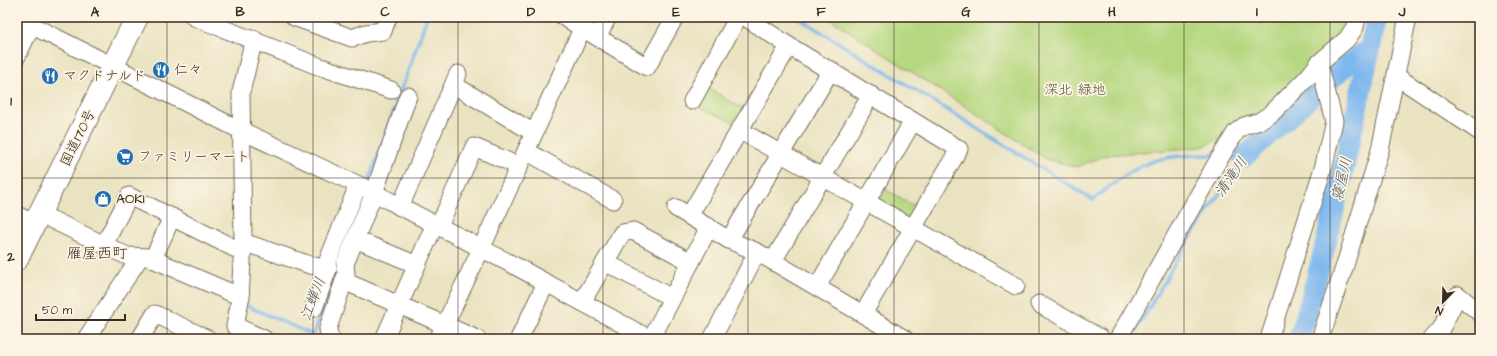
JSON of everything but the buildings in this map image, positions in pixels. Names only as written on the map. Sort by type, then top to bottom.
[{"type":"highway","name":"国道170号","points":[[17,259],[31,218],[137,17]]},
{"type":"street","points":[[194,17],[254,39],[318,66],[391,90]]},
{"type":"street","points":[[298,18],[352,38],[366,33],[383,31],[388,17]]},
{"type":"street","points":[[564,17],[647,67],[675,17]]},
{"type":"street","points":[[597,37],[608,17]]},
{"type":"street","points":[[692,101],[738,17]]},
{"type":"street","points":[[745,17],[789,46],[831,70],[959,149],[863,314]]},
{"type":"street","points":[[1118,339],[1216,164],[1236,132],[1244,126],[1266,118],[1308,77],[1319,63],[1348,39],[1355,27],[1357,17]]},
{"type":"street","points":[[1320,339],[1380,150],[1408,17]]},
{"type":"street","points":[[17,56],[32,22],[112,66],[240,130],[437,225],[651,339],[709,228]]},
{"type":"street","points":[[441,332],[481,249],[582,29]]},
{"type":"street","points":[[254,39],[240,92],[243,247],[241,297],[232,333],[264,339]]},
{"type":"street","points":[[789,46],[739,130],[683,212],[729,240],[757,252],[773,261],[906,339]]},
{"type":"street","points":[[1269,339],[1324,165],[1334,121],[1319,63]]},
{"type":"street","points":[[729,240],[831,70]]},
{"type":"street","points":[[1396,76],[1480,132]]},
{"type":"street","points":[[400,207],[456,80],[534,133]]},
{"type":"street","points":[[773,261],[871,95]]},
{"type":"street","points":[[314,308],[328,269],[327,263],[367,190],[408,96]]},
{"type":"street","points":[[817,287],[914,121]]},
{"type":"street","points":[[739,130],[1016,286]]},
{"type":"street","points":[[384,339],[417,265],[474,147],[519,166]]},
{"type":"street","points":[[526,151],[613,200]]},
{"type":"street","points":[[331,339],[329,338],[328,328],[346,274],[345,264],[355,239],[367,190]]},
{"type":"street","points":[[104,245],[129,196],[172,217],[243,247],[328,269]]},
{"type":"street","points":[[86,339],[147,258],[172,217]]},
{"type":"street","points":[[31,218],[104,245],[127,256],[147,258],[241,297]]},
{"type":"street","points":[[582,302],[622,233],[633,232],[691,262]]},
{"type":"street","points":[[355,239],[417,265]]},
{"type":"street","points":[[712,339],[757,252]]},
{"type":"street","points":[[605,262],[672,298]]},
{"type":"street","points":[[344,281],[399,305],[441,332],[477,339]]},
{"type":"street","points":[[519,339],[546,283]]},
{"type":"street","points":[[1328,339],[1337,308],[1338,284]]},
{"type":"street","points":[[1432,339],[1441,329],[1458,295],[1480,313]]},
{"type":"street","points":[[1039,304],[1102,339]]},
{"type":"street","points":[[140,339],[156,314],[208,339]]},
{"type":"green space","name":"深北 緑地","points":[[827,17],[1352,17],[1347,29],[1289,87],[1233,133],[1202,147],[1107,155],[1076,167],[1046,159]]},
{"type":"green space","points":[[708,88],[747,111],[739,125],[697,106]]},
{"type":"green space","points":[[881,187],[917,207],[910,221],[875,202]]},
{"type":"waterway","name":"江蝉川","points":[[368,184],[427,17]]},
{"type":"waterway","points":[[797,17],[1093,200],[1134,170],[1156,160],[1190,155],[1216,155]]},
{"type":"waterway","name":"寝屋川","points":[[1299,339],[1332,219],[1377,17]]},
{"type":"waterway","name":"清滝川","points":[[1243,158],[1342,69],[1370,49]]},
{"type":"waterway","name":"清滝川","points":[[1131,339],[1189,239],[1243,158],[1226,156]]},
{"type":"waterway","name":"江蝉川","points":[[245,305],[313,335],[336,273],[337,260]]},
{"type":"place","name":"仁々","points":[[161,70]]},
{"type":"place","name":"マクドナルド","points":[[50,76]]},
{"type":"place","name":"ファミリーマート","points":[[125,157]]},
{"type":"place","name":"AOKI","points":[[103,199]]},
{"type":"district","name":"雁屋西町","points":[[97,253]]}]
